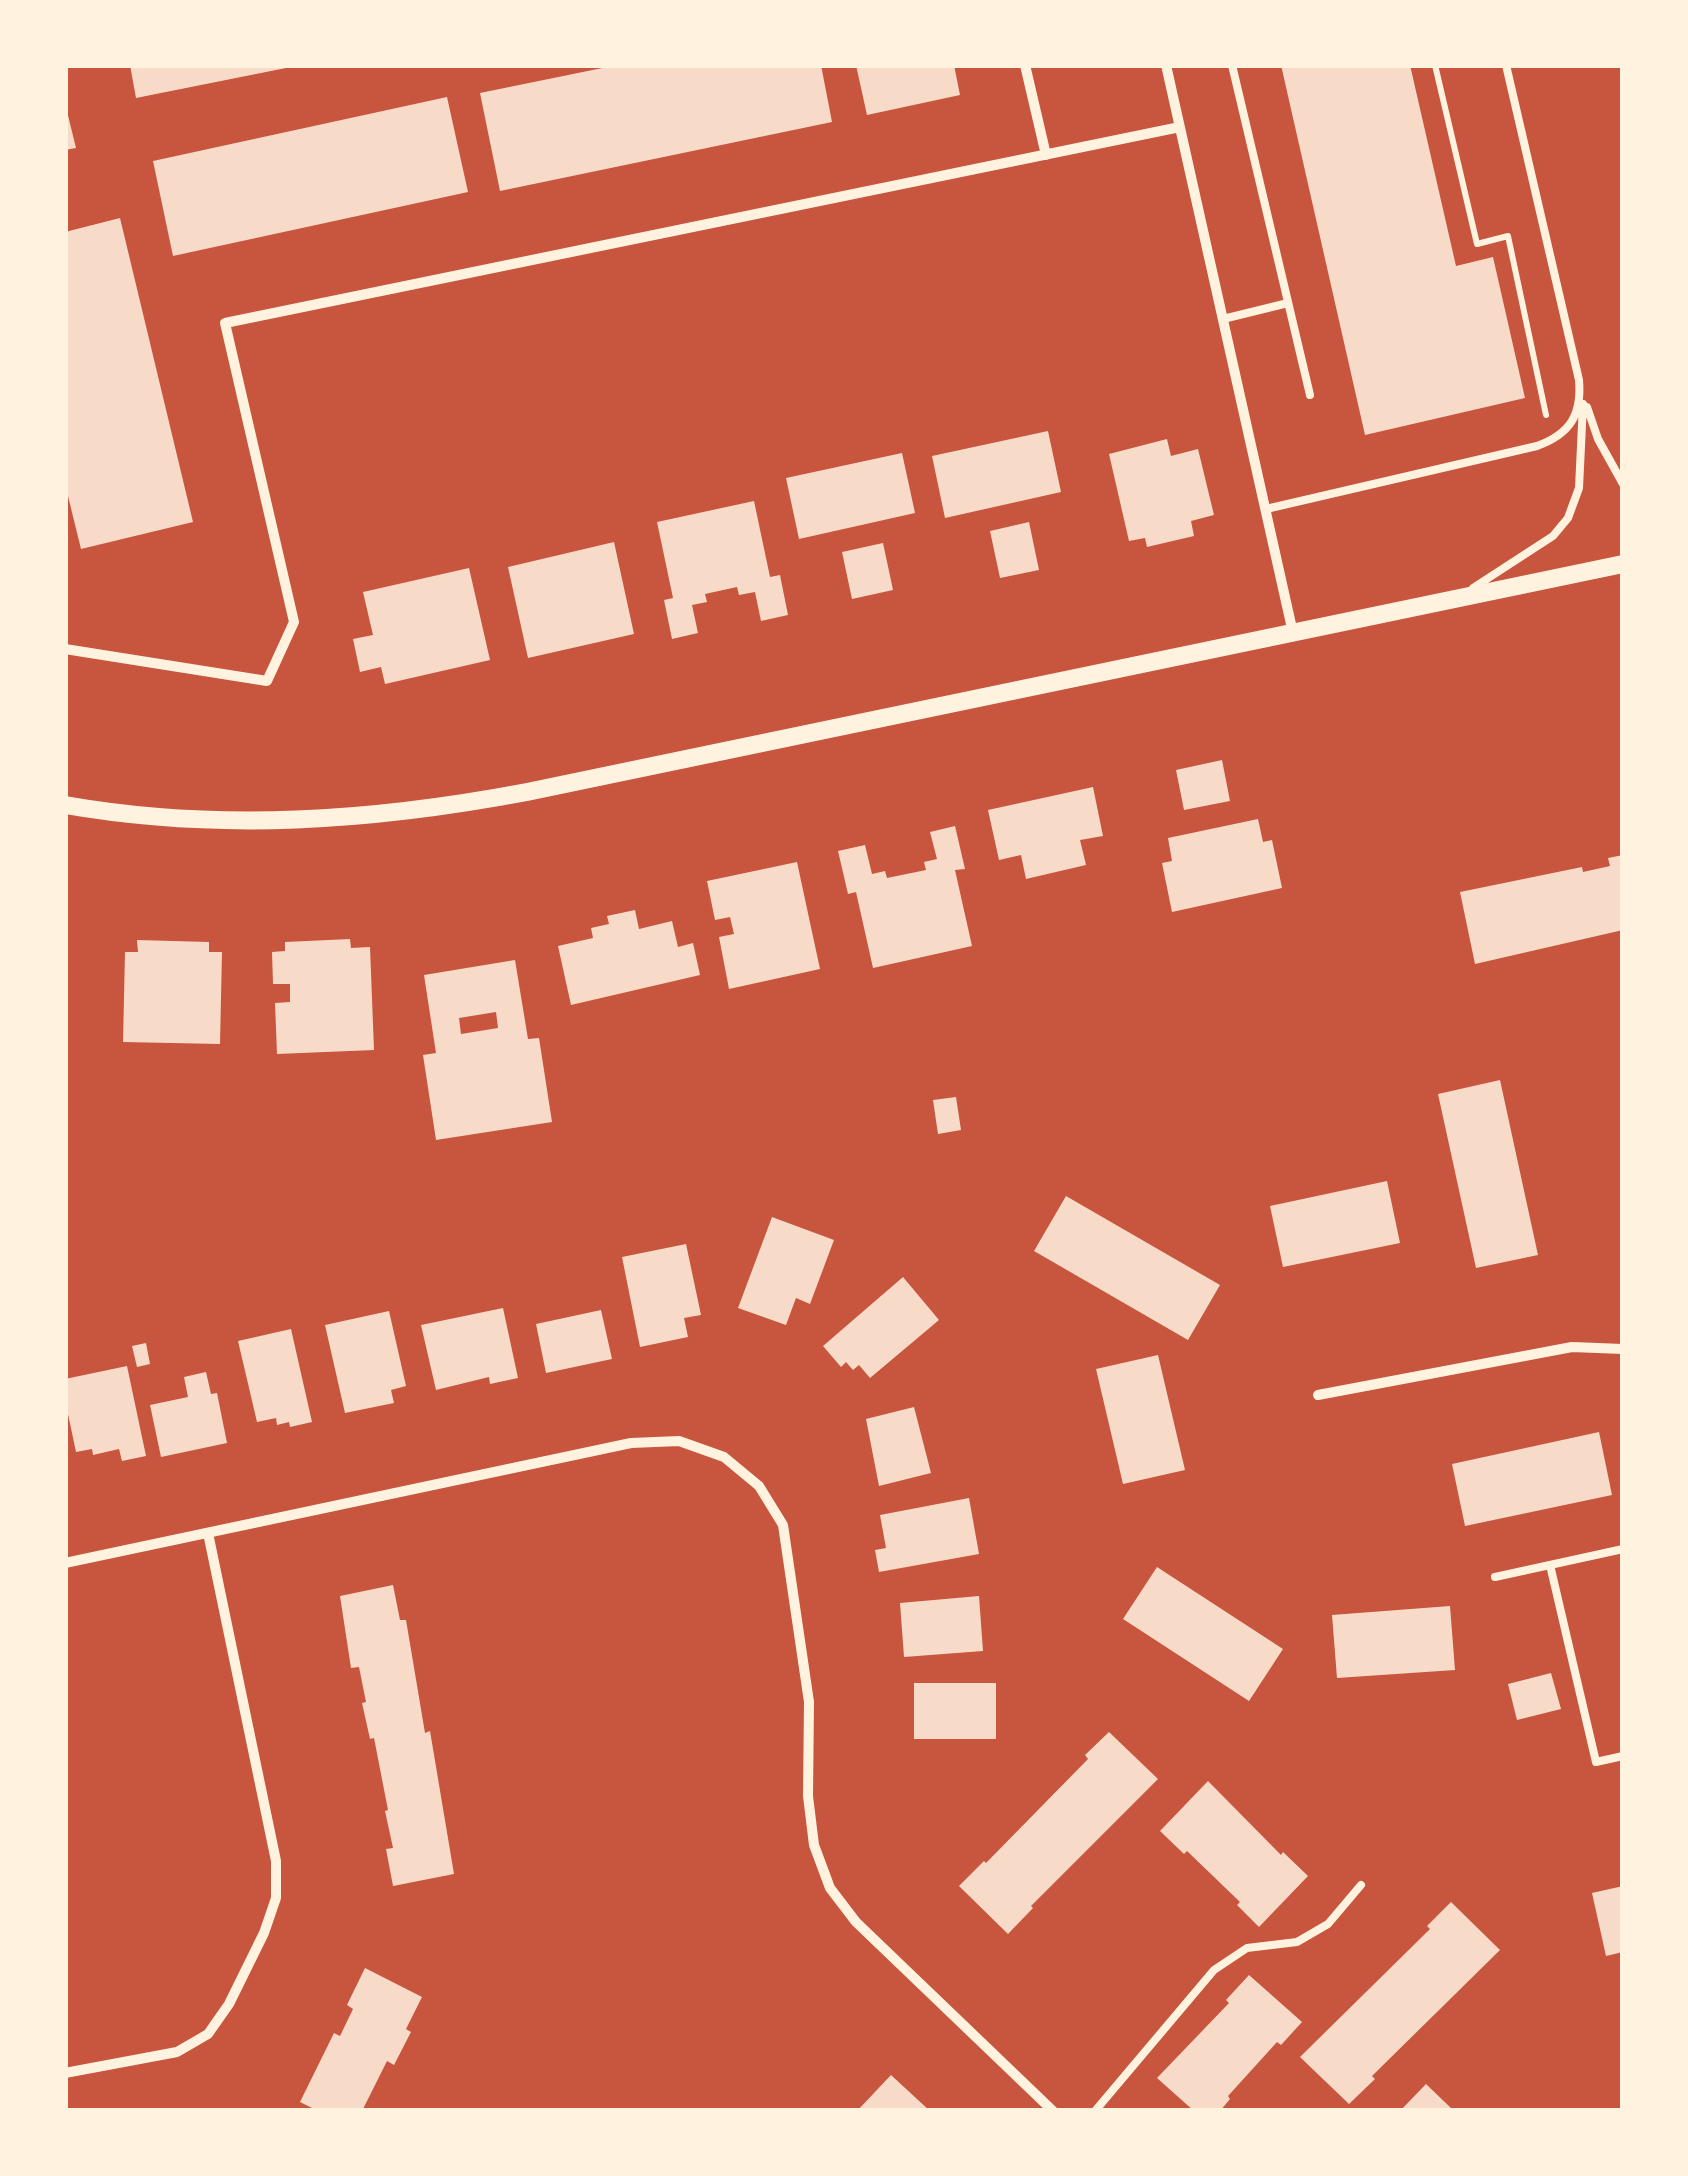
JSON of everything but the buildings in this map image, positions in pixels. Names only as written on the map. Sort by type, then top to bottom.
[{"type":"street","points":[[1025,65],[1046,155]]},
{"type":"street","points":[[1166,65],[1293,632]]},
{"type":"street","points":[[65,649],[267,681],[294,622],[225,323],[1180,127]]},
{"type":"street","points":[[65,805],[146,817],[254,822],[421,811],[1623,564]]},
{"type":"street","points":[[1318,1394],[1572,1347],[1623,1349]]},
{"type":"street","points":[[65,1562],[631,1443],[679,1440],[724,1457],[759,1486],[782,1525],[809,1702],[808,1796],[814,1845],[830,1888],[856,1922],[1053,2111]]},
{"type":"street","points":[[65,2074],[177,2052],[208,2034],[250,1962],[276,1898],[276,1861],[208,1533]]},
{"type":"lane","points":[[1232,65],[1310,395]]},
{"type":"lane","points":[[1506,65],[1579,380],[1598,439],[1623,484]]},
{"type":"lane","points":[[1223,319],[1288,303]]},
{"type":"lane","points":[[1266,509],[1552,441],[1574,421],[1579,380]]},
{"type":"lane","points":[[1444,601],[1489,580],[1553,536],[1574,508],[1584,420],[1579,380]]},
{"type":"lane","points":[[1496,1576],[1623,1550]]},
{"type":"lane","points":[[1550,1565],[1596,1762],[1623,1756]]},
{"type":"lane","points":[[1095,2111],[1214,1970],[1247,1948],[1297,1942],[1328,1924],[1361,1885]]},
{"type":"path","points":[[1435,65],[1476,244],[1508,236],[1552,441]]}]
